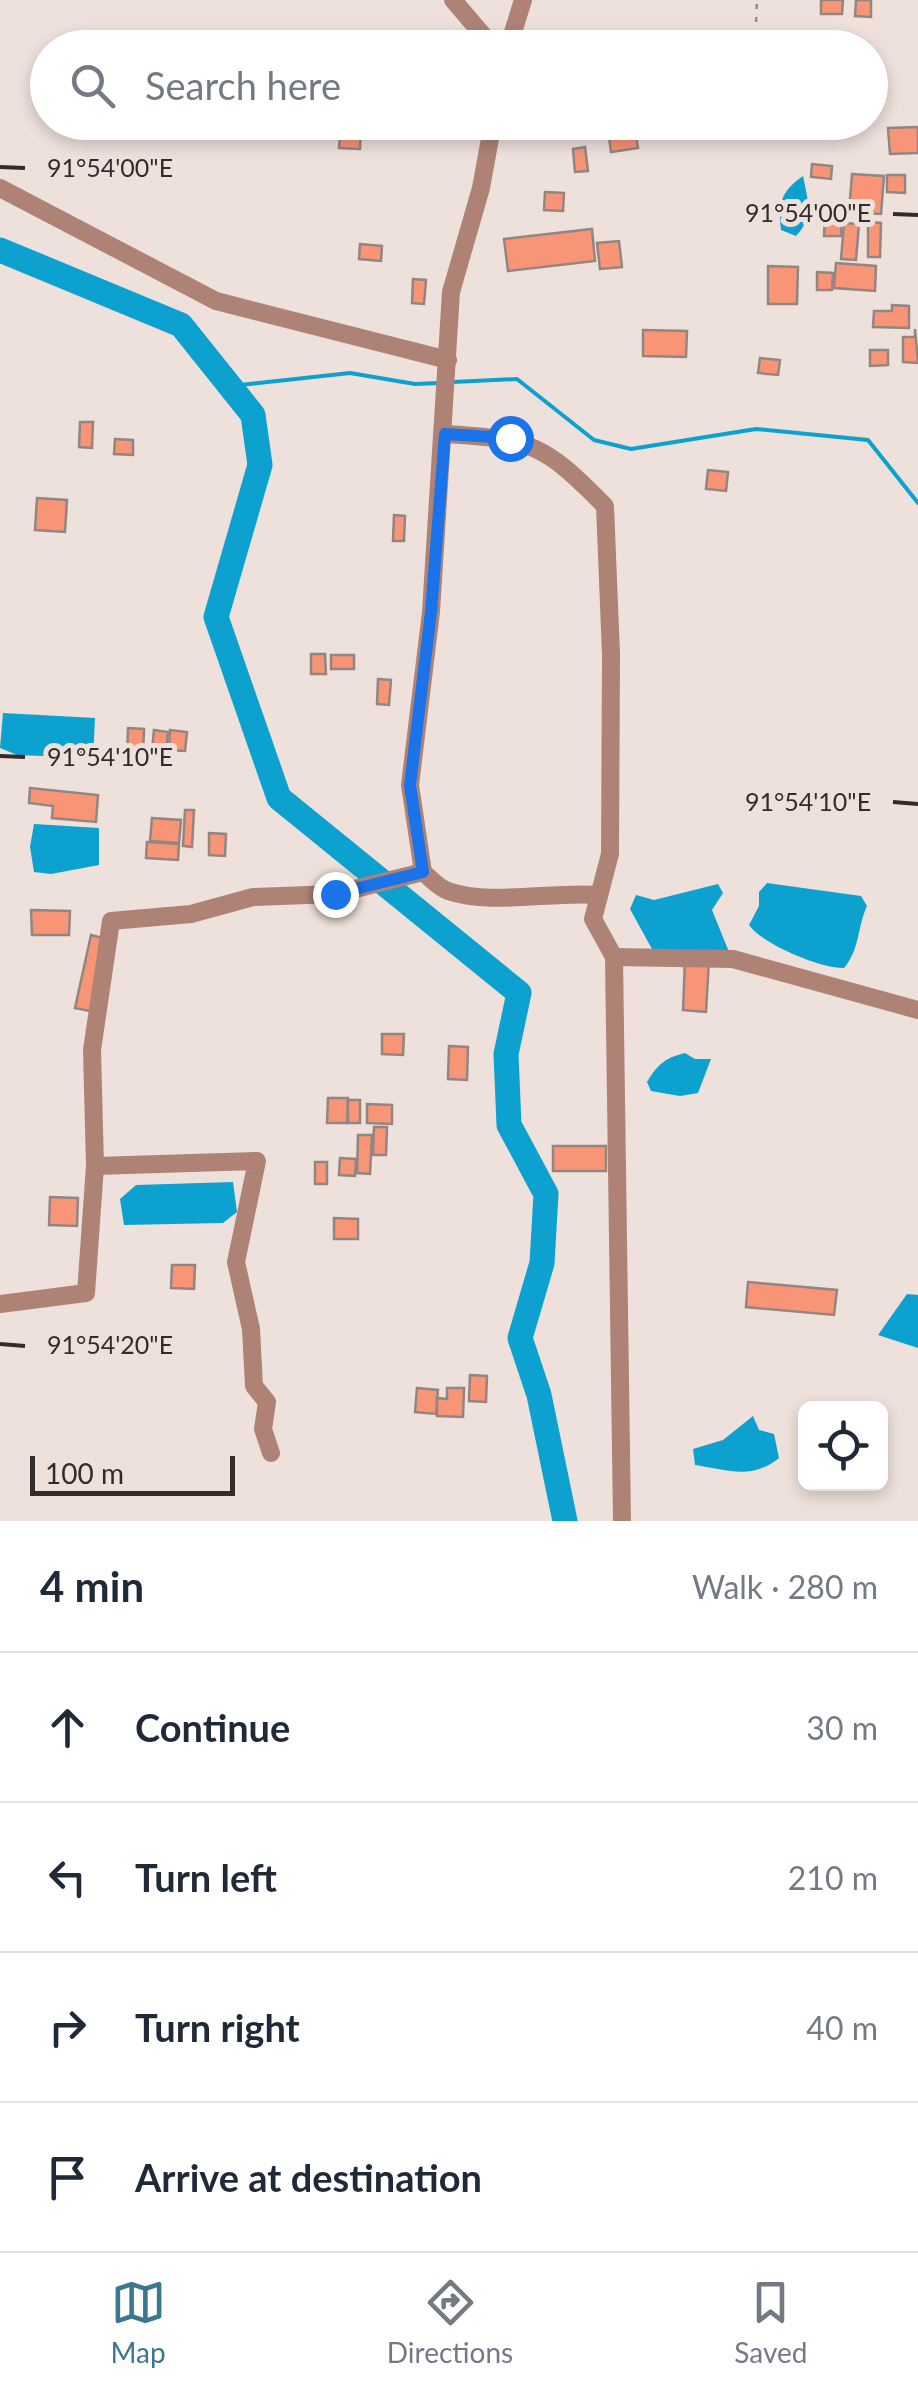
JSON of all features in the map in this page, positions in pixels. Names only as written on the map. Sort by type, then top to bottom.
[{"type":"street","points":[[453,0],[479,30]]},
{"type":"street","points":[[514,30],[523,0]]},
{"type":"street","points":[[490,140],[481,188],[451,292],[431,612],[410,785],[423,872],[446,891],[513,898],[556,891],[599,895]]},
{"type":"street","points":[[0,188],[216,301],[448,360]]},
{"type":"street","points":[[445,434],[510,438],[559,459],[605,506],[612,654],[610,854],[593,919],[614,957],[622,1521]]},
{"type":"street","points":[[0,1304],[86,1293],[95,1166],[92,1050],[112,921],[191,914],[253,897],[335,894],[423,872]]},
{"type":"street","points":[[614,957],[733,959],[918,1010]]},
{"type":"street","points":[[95,1166],[257,1161],[236,1262],[251,1329],[254,1386],[267,1402],[264,1430],[271,1452]]},
{"type":"path","points":[[756,30],[758,0]]},
{"type":"water","points":[[803,176],[807,215],[796,236],[781,230],[780,213],[785,193]]},
{"type":"water","points":[[3,713],[95,718],[93,758],[17,755],[0,748]]},
{"type":"water","points":[[34,824],[99,828],[99,865],[51,874],[34,872],[30,847]]},
{"type":"water","points":[[767,883],[861,896],[867,906],[853,953],[844,968],[793,954],[766,940],[749,925],[759,906],[759,892]]},
{"type":"water","points":[[718,884],[723,893],[712,910],[729,952],[652,949],[630,909],[636,895],[654,900]]},
{"type":"water","points":[[685,1053],[695,1059],[711,1059],[698,1093],[680,1096],[651,1091],[647,1082],[659,1066]]},
{"type":"water","points":[[233,1182],[237,1212],[223,1223],[124,1225],[120,1199],[136,1185]]},
{"type":"water","points":[[907,1294],[918,1295],[918,1348],[878,1335]]},
{"type":"water","points":[[753,1416],[759,1430],[774,1434],[779,1458],[749,1471],[695,1465],[693,1449],[723,1440]]},
{"type":"building","points":[[821,0],[843,0],[842,14],[821,14]]},
{"type":"building","points":[[856,0],[871,0],[871,17],[855,16]]},
{"type":"building","points":[[918,127],[918,153],[890,154],[888,128]]},
{"type":"building","points":[[340,140],[360,140],[360,149],[339,148]]},
{"type":"building","points":[[609,140],[637,140],[638,148],[611,152]]},
{"type":"building","points":[[585,147],[588,171],[575,172],[573,149]]},
{"type":"building","points":[[812,164],[832,166],[831,179],[811,177]]},
{"type":"building","points":[[852,174],[884,176],[881,214],[849,212]]},
{"type":"building","points":[[887,175],[905,175],[905,193],[887,192]]},
{"type":"building","points":[[545,192],[564,193],[563,211],[544,210]]},
{"type":"building","points":[[825,210],[842,211],[841,236],[824,236]]},
{"type":"building","points":[[868,222],[881,223],[880,257],[868,257]]},
{"type":"building","points":[[844,223],[859,224],[856,260],[841,259]]},
{"type":"building","points":[[592,229],[595,261],[508,271],[504,239]]},
{"type":"building","points":[[619,241],[622,267],[600,269],[597,243]]},
{"type":"building","points":[[360,244],[382,246],[381,261],[359,259]]},
{"type":"building","points":[[836,263],[876,266],[875,291],[834,288]]},
{"type":"building","points":[[768,266],[798,267],[797,304],[768,304]]},
{"type":"building","points":[[817,272],[833,273],[832,290],[817,290]]},
{"type":"building","points":[[413,279],[426,280],[424,304],[412,303]]},
{"type":"building","points":[[892,305],[909,306],[909,328],[873,327],[874,311],[892,311]]},
{"type":"building","points":[[915,329],[918,363],[903,362],[903,337],[915,337]]},
{"type":"building","points":[[643,330],[687,331],[686,357],[643,356]]},
{"type":"building","points":[[870,350],[888,350],[888,365],[870,366]]},
{"type":"building","points":[[760,358],[780,360],[778,375],[758,373]]},
{"type":"building","points":[[80,422],[93,422],[92,448],[79,447]]},
{"type":"building","points":[[115,439],[133,440],[133,455],[114,454]]},
{"type":"building","points":[[708,470],[728,472],[726,491],[706,489]]},
{"type":"building","points":[[37,498],[67,500],[65,532],[35,530]]},
{"type":"building","points":[[394,515],[405,516],[404,541],[393,541]]},
{"type":"building","points":[[311,654],[325,654],[326,674],[311,674]]},
{"type":"building","points":[[331,655],[354,655],[354,669],[331,669]]},
{"type":"building","points":[[378,679],[391,680],[389,705],[377,704]]},
{"type":"building","points":[[128,728],[144,729],[143,758],[127,757]]},
{"type":"building","points":[[154,730],[168,732],[166,752],[152,751]]},
{"type":"building","points":[[170,730],[187,732],[185,751],[169,750]]},
{"type":"building","points":[[30,788],[98,795],[96,822],[52,818],[53,806],[29,803]]},
{"type":"building","points":[[185,810],[194,810],[192,847],[183,846]]},
{"type":"building","points":[[152,818],[181,820],[179,843],[150,841]]},
{"type":"building","points":[[209,833],[226,834],[225,856],[209,855]]},
{"type":"building","points":[[147,842],[179,844],[178,860],[146,858]]},
{"type":"building","points":[[31,910],[70,911],[69,935],[32,935]]},
{"type":"building","points":[[91,935],[106,939],[90,1011],[75,1008]]},
{"type":"building","points":[[685,959],[709,960],[706,1012],[683,1010]]},
{"type":"building","points":[[382,1034],[404,1034],[403,1055],[382,1054]]},
{"type":"building","points":[[449,1046],[468,1047],[467,1080],[448,1079]]},
{"type":"building","points":[[328,1098],[348,1098],[347,1123],[327,1123]]},
{"type":"building","points":[[348,1100],[360,1100],[360,1123],[348,1123]]},
{"type":"building","points":[[367,1104],[392,1105],[392,1124],[367,1123]]},
{"type":"building","points":[[374,1127],[387,1127],[386,1155],[373,1155]]},
{"type":"building","points":[[358,1135],[372,1135],[370,1174],[357,1173]]},
{"type":"building","points":[[553,1146],[606,1146],[606,1171],[553,1171]]},
{"type":"building","points":[[340,1158],[356,1159],[355,1176],[339,1175]]},
{"type":"building","points":[[315,1162],[327,1162],[327,1184],[315,1184]]},
{"type":"building","points":[[50,1197],[78,1198],[77,1226],[49,1225]]},
{"type":"building","points":[[334,1218],[358,1219],[358,1239],[334,1239]]},
{"type":"building","points":[[172,1265],[195,1265],[194,1289],[171,1288]]},
{"type":"building","points":[[748,1282],[837,1290],[834,1315],[746,1307]]},
{"type":"building","points":[[470,1375],[487,1376],[486,1402],[469,1401]]},
{"type":"building","points":[[417,1388],[438,1390],[436,1414],[415,1412]]},
{"type":"building","points":[[447,1388],[464,1388],[463,1417],[437,1416],[437,1398],[447,1399]]},
{"type":"waterway","points":[[0,250],[181,325],[253,415],[260,465],[216,617],[279,798],[519,993],[506,1054],[509,1125],[546,1194],[542,1263],[520,1338],[539,1395],[565,1521]]},
{"type":"waterway","points":[[231,386],[350,373],[415,384],[439,383]]},
{"type":"waterway","points":[[453,382],[517,379],[594,440],[631,449],[756,429],[868,440],[918,503]]},
{"type":"route","points":[[335,894],[423,872],[410,785],[431,612],[445,434],[510,438]]}]
